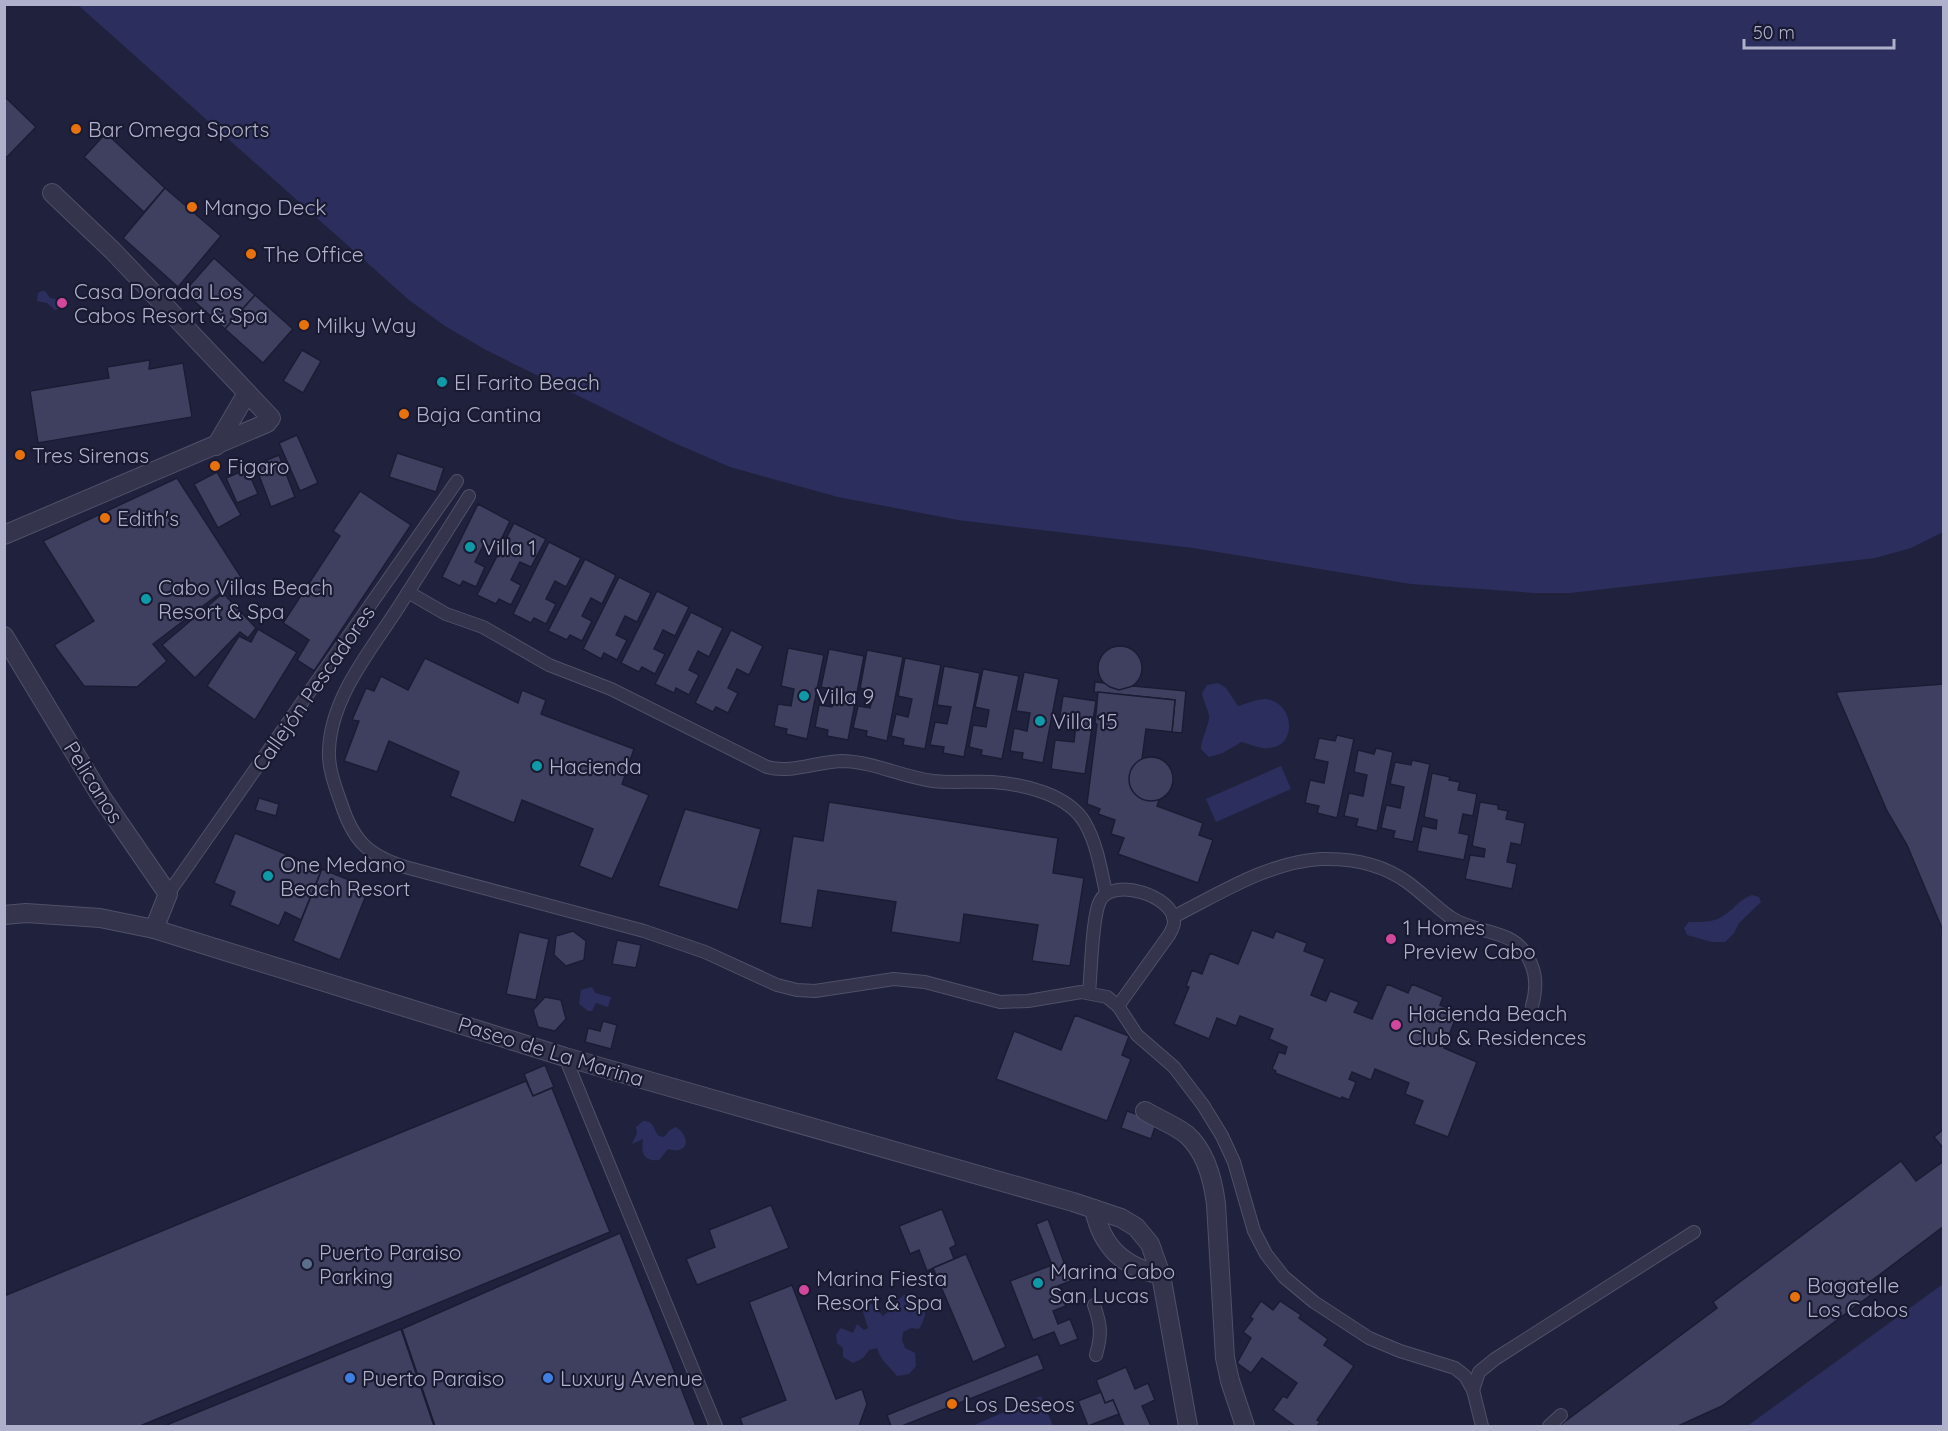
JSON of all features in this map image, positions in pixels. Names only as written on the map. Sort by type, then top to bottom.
[{"type":"street","points":[[4,535],[216,446],[267,423],[271,418],[113,251],[52,193]]},
{"type":"street","points":[[216,446],[247,393]]},
{"type":"street","name":"Pelicanos","points":[[4,636],[102,798],[168,894]]},
{"type":"street","points":[[154,929],[168,894]]},
{"type":"street","name":"Paseo de La Marina","points":[[4,915],[26,913],[100,918],[154,929],[565,1057],[1121,1218],[1141,1233],[1154,1252],[1161,1275],[1188,1426]]},
{"type":"street","points":[[1145,1112],[1187,1135],[1196,1144],[1204,1158],[1212,1182],[1216,1204],[1225,1358],[1245,1426]]},
{"type":"street","points":[[1094,1209],[1098,1227],[1116,1254],[1144,1271],[1161,1275]]},
{"type":"lane","name":"Callejón Pescadores","points":[[168,894],[458,481]]},
{"type":"lane","points":[[470,496],[346,690],[338,709],[330,741],[330,769],[344,813],[361,844],[374,854],[405,867],[644,931],[705,952],[777,985],[797,990],[815,991],[894,979],[915,980],[1000,1002],[1028,1001],[1081,992],[1107,997],[1118,1006],[1137,1035],[1174,1067],[1185,1080],[1222,1136],[1234,1162],[1254,1231],[1266,1254],[1284,1277],[1314,1302],[1370,1338],[1400,1351],[1455,1368],[1465,1376],[1473,1390],[1482,1426]]},
{"type":"lane","points":[[408,592],[446,614],[483,627],[549,665],[611,689],[770,768],[783,769],[836,761],[857,762],[932,781],[1003,783],[1049,796],[1069,806],[1084,822],[1096,852],[1106,893]]},
{"type":"lane","points":[[1173,917],[1250,879],[1292,864],[1332,859],[1364,862],[1396,875],[1459,922],[1503,935],[1520,946],[1530,959],[1536,977],[1532,1006]]},
{"type":"lane","points":[[1089,993],[1097,910],[1100,900],[1106,893],[1123,890],[1146,894],[1165,906],[1173,917],[1174,926],[1118,1006]]},
{"type":"lane","points":[[565,1057],[716,1426]]},
{"type":"lane","points":[[1473,1390],[1479,1372],[1495,1359],[1694,1233]]},
{"type":"lane","points":[[1094,1305],[1101,1323],[1096,1355]]},
{"type":"lane","points":[[1548,1426],[1561,1415]]},
{"type":"shaded area","points":[[78,5],[1943,5],[1943,532],[1911,548],[1875,558],[1570,593],[1535,593],[1411,584],[1193,548],[958,520],[838,497],[730,467],[670,441],[486,350],[445,326],[409,300]]},
{"type":"shaded area","points":[[45,291],[50,298],[62,300],[61,308],[55,310],[47,303],[37,301],[38,293]]},
{"type":"shaded area","points":[[1218,683],[1226,688],[1238,706],[1265,699],[1282,707],[1289,724],[1285,740],[1278,746],[1268,748],[1241,742],[1223,753],[1209,757],[1201,749],[1209,716],[1202,693],[1207,685]]},
{"type":"shaded area","points":[[1281,766],[1291,789],[1216,822],[1206,799]]},
{"type":"shaded area","points":[[1752,895],[1759,897],[1761,902],[1739,923],[1734,933],[1725,942],[1712,942],[1687,935],[1684,928],[1689,922],[1715,920]]},
{"type":"shaded area","points":[[592,987],[595,993],[611,997],[608,1007],[596,1003],[592,1011],[588,1011],[579,1004],[581,990]]},
{"type":"shaded area","points":[[643,1121],[652,1124],[659,1136],[664,1137],[675,1127],[684,1135],[685,1146],[679,1150],[668,1149],[659,1160],[646,1158],[642,1148],[643,1139],[632,1144],[637,1133],[636,1127]]},
{"type":"shaded area","points":[[1943,1284],[1943,1426],[1746,1426],[1750,1424]]},
{"type":"shaded area","points":[[916,1294],[924,1307],[925,1315],[919,1329],[911,1328],[903,1332],[902,1340],[905,1348],[915,1353],[916,1366],[909,1374],[897,1376],[883,1360],[877,1348],[869,1350],[863,1358],[853,1363],[843,1357],[843,1348],[837,1343],[836,1334],[841,1328],[853,1333],[857,1324],[864,1330],[868,1328],[863,1312],[865,1306],[872,1304],[883,1316],[888,1312],[889,1307],[904,1295]]},
{"type":"shaded area","points":[[1041,1396],[1053,1426],[972,1426]]},
{"type":"building","points":[[4,96],[36,127],[7,157],[4,155]]},
{"type":"building","points":[[106,133],[165,188],[144,212],[84,157]]},
{"type":"building","points":[[165,188],[221,236],[178,287],[123,238]]},
{"type":"building","points":[[214,258],[255,295],[225,329],[184,292]]},
{"type":"building","points":[[255,295],[293,329],[263,363],[225,329]]},
{"type":"building","points":[[302,350],[321,361],[303,393],[283,381]]},
{"type":"building","points":[[150,360],[149,369],[183,363],[192,417],[38,443],[30,391],[109,378],[107,367]]},
{"type":"building","points":[[297,435],[318,483],[300,491],[279,443]]},
{"type":"building","points":[[397,453],[444,468],[436,492],[389,477]]},
{"type":"building","points":[[279,455],[295,497],[271,507],[255,465]]},
{"type":"building","points":[[247,469],[258,494],[237,503],[226,478]]},
{"type":"building","points":[[217,472],[241,515],[218,528],[194,484]]},
{"type":"building","name":"Cabo Villas Beach Resort & Spa","points":[[177,478],[241,577],[153,644],[167,661],[137,687],[84,686],[54,645],[94,621],[43,541]]},
{"type":"building","points":[[360,491],[411,525],[314,671],[297,660],[309,640],[283,623],[340,536],[333,531]]},
{"type":"building","name":"Villa 1","points":[[478,504],[510,521],[496,550],[484,544],[475,562],[485,567],[476,587],[463,581],[460,586],[442,577]]},
{"type":"building","points":[[514,523],[546,539],[531,567],[520,562],[511,580],[521,585],[511,605],[499,599],[496,604],[477,595]]},
{"type":"building","points":[[549,542],[581,558],[566,587],[555,581],[546,599],[556,604],[546,624],[534,618],[531,623],[513,614]]},
{"type":"building","points":[[585,559],[616,575],[602,604],[591,598],[582,616],[592,621],[582,641],[570,635],[567,640],[548,631]]},
{"type":"building","points":[[619,577],[651,593],[637,622],[625,616],[616,635],[627,640],[617,660],[604,653],[601,659],[583,649]]},
{"type":"building","points":[[657,591],[689,607],[675,636],[663,630],[654,649],[665,654],[655,674],[642,667],[639,672],[621,663]]},
{"type":"building","points":[[223,593],[256,628],[248,638],[240,632],[195,678],[162,645]]},
{"type":"building","points":[[691,612],[723,628],[709,657],[698,651],[689,670],[699,675],[689,695],[676,688],[674,693],[655,684]]},
{"type":"building","points":[[258,629],[297,652],[255,720],[207,686],[239,636],[251,642]]},
{"type":"building","points":[[731,630],[763,646],[749,675],[737,669],[728,688],[738,693],[728,713],[716,707],[713,712],[695,703]]},
{"type":"building","points":[[1120,646],[1136,652],[1142,668],[1136,684],[1120,690],[1104,684],[1098,668],[1104,652]]},
{"type":"building","name":"Villa 9","points":[[788,648],[824,655],[807,739],[786,734],[787,729],[774,726],[778,704],[791,706],[794,689],[781,686]]},
{"type":"building","points":[[829,649],[864,656],[848,740],[827,736],[828,730],[815,727],[819,705],[832,707],[835,690],[821,687]]},
{"type":"building","points":[[867,650],[903,657],[887,741],[866,736],[867,731],[853,728],[858,706],[870,708],[874,691],[860,688]]},
{"type":"building","name":"Hacienda","points":[[425,658],[518,703],[522,690],[546,700],[541,714],[634,749],[622,784],[649,795],[612,879],[579,866],[593,829],[522,800],[514,823],[450,796],[459,772],[389,741],[377,772],[344,761],[359,721],[352,720],[366,688],[374,691],[381,676],[408,690]]},
{"type":"building","points":[[905,658],[941,665],[925,749],[903,745],[904,739],[891,736],[896,714],[908,717],[912,699],[898,696]]},
{"type":"building","points":[[944,666],[980,673],[964,757],[943,753],[944,747],[930,745],[935,722],[947,724],[951,707],[937,705]]},
{"type":"building","points":[[983,669],[1019,676],[1002,759],[981,755],[982,750],[969,747],[973,725],[986,727],[989,710],[975,707]]},
{"type":"building","name":"Villa 15","points":[[1024,672],[1059,679],[1043,763],[1022,759],[1023,753],[1010,751],[1014,728],[1027,731],[1030,713],[1016,711]]},
{"type":"building","points":[[1095,682],[1104,683],[1119,690],[1133,686],[1186,691],[1182,733],[1172,732],[1175,700],[1094,692]]},
{"type":"building","points":[[1944,684],[1944,933],[1907,845],[1887,811],[1836,692]]},
{"type":"building","points":[[1098,692],[1175,700],[1172,732],[1146,729],[1142,759],[1151,757],[1160,759],[1172,773],[1171,788],[1166,796],[1159,800],[1157,806],[1203,823],[1199,835],[1213,840],[1198,883],[1118,854],[1124,838],[1111,834],[1115,820],[1098,814],[1100,809],[1087,804],[1097,724],[1095,724]]},
{"type":"building","points":[[1063,696],[1096,701],[1085,774],[1051,769],[1055,740],[1074,742],[1076,724],[1059,722]]},
{"type":"building","points":[[1337,735],[1354,739],[1337,818],[1317,813],[1319,806],[1305,803],[1310,780],[1324,783],[1328,762],[1314,759],[1319,738],[1335,741]]},
{"type":"building","points":[[1376,748],[1393,752],[1377,831],[1356,826],[1358,819],[1344,816],[1349,793],[1363,796],[1367,775],[1354,772],[1358,750],[1374,754]]},
{"type":"building","points":[[1151,757],[1167,763],[1173,779],[1167,795],[1151,801],[1135,795],[1129,779],[1135,763]]},
{"type":"building","points":[[1412,760],[1430,764],[1413,842],[1393,838],[1395,831],[1381,828],[1386,805],[1400,808],[1404,787],[1390,784],[1395,762],[1411,765]]},
{"type":"building","points":[[1432,773],[1460,782],[1458,790],[1477,794],[1473,816],[1463,814],[1459,833],[1469,835],[1464,860],[1417,851],[1422,826],[1436,829],[1437,820],[1424,817]]},
{"type":"building","points":[[259,798],[279,804],[276,816],[255,810]]},
{"type":"building","points":[[829,802],[1058,838],[1053,873],[1084,878],[1070,966],[1032,961],[1038,925],[964,914],[960,943],[891,932],[896,902],[818,890],[812,928],[780,923],[793,836],[823,841]]},
{"type":"building","points":[[1480,802],[1498,805],[1498,809],[1508,811],[1506,819],[1525,823],[1521,845],[1511,843],[1507,862],[1517,864],[1512,889],[1465,879],[1470,855],[1484,857],[1485,849],[1472,846]]},
{"type":"building","points":[[685,809],[761,829],[738,910],[658,886]]},
{"type":"building","name":"One Medano Beach Resort","points":[[235,833],[322,869],[301,920],[285,912],[279,926],[230,905],[235,892],[214,883]]},
{"type":"building","points":[[322,869],[369,888],[340,960],[293,941]]},
{"type":"building","points":[[1252,930],[1273,938],[1276,931],[1307,943],[1304,951],[1325,959],[1311,995],[1326,1001],[1330,991],[1359,1002],[1354,1012],[1372,1019],[1387,984],[1408,993],[1412,984],[1443,997],[1440,1005],[1458,1012],[1444,1048],[1477,1062],[1448,1137],[1414,1124],[1423,1101],[1405,1094],[1409,1083],[1375,1069],[1371,1080],[1352,1072],[1349,1079],[1356,1082],[1349,1100],[1342,1097],[1341,1099],[1275,1073],[1276,1071],[1272,1069],[1279,1052],[1285,1054],[1287,1047],[1269,1039],[1273,1029],[1240,1016],[1236,1026],[1217,1018],[1209,1039],[1174,1024],[1189,987],[1186,986],[1192,970],[1202,974],[1210,953],[1238,964]]},
{"type":"building","points":[[573,931],[586,941],[584,960],[566,966],[554,955],[556,936]]},
{"type":"building","points":[[519,932],[549,939],[536,1000],[506,994]]},
{"type":"building","points":[[617,940],[641,945],[636,968],[612,964]]},
{"type":"building","points":[[545,997],[561,1000],[566,1019],[555,1031],[538,1027],[533,1010]]},
{"type":"building","points":[[1075,1015],[1129,1036],[1122,1055],[1131,1059],[1107,1121],[996,1079],[1014,1031],[1061,1050]]},
{"type":"building","points":[[603,1021],[617,1025],[611,1049],[585,1042],[588,1028],[600,1031]]},
{"type":"building","points":[[545,1065],[554,1087],[533,1096],[524,1074]]},
{"type":"building","name":"Puerto Paraiso Parking","points":[[526,1081],[533,1096],[552,1088],[610,1232],[140,1426],[4,1426],[4,1296]]},
{"type":"building","points":[[1127,1111],[1157,1121],[1151,1139],[1121,1128]]},
{"type":"building","points":[[1944,1129],[1944,1149],[1934,1137]]},
{"type":"building","name":"Bagatelle Los Cabos","points":[[1901,1161],[1916,1181],[1944,1161],[1944,1226],[1870,1282],[1876,1291],[1722,1406],[1678,1426],[1559,1426],[1717,1308],[1713,1302]]},
{"type":"building","points":[[771,1205],[789,1248],[697,1285],[686,1259],[715,1247],[709,1230]]},
{"type":"building","points":[[942,1209],[956,1245],[950,1248],[954,1259],[927,1271],[919,1250],[910,1254],[899,1226]]},
{"type":"building","name":"Marina Cabo San Lucas","points":[[1048,1219],[1071,1281],[1058,1286],[1066,1306],[1053,1311],[1058,1324],[1070,1319],[1078,1339],[1060,1346],[1054,1332],[1033,1340],[1010,1281],[1052,1265],[1036,1224]]},
{"type":"building","name":"Luxury Avenue","points":[[620,1233],[696,1426],[435,1426],[402,1329]]},
{"type":"building","points":[[966,1254],[1006,1347],[973,1362],[933,1268]]},
{"type":"building","points":[[792,1285],[836,1399],[862,1389],[867,1404],[859,1426],[743,1426],[740,1418],[786,1400],[749,1302]]},
{"type":"building","points":[[1261,1301],[1273,1310],[1280,1301],[1301,1315],[1299,1318],[1328,1339],[1324,1345],[1354,1366],[1317,1420],[1320,1422],[1317,1426],[1295,1426],[1273,1410],[1283,1396],[1287,1398],[1297,1383],[1262,1358],[1251,1373],[1237,1363],[1251,1338],[1243,1332],[1253,1319],[1250,1317]]},
{"type":"building","name":"Puerto Paraiso","points":[[401,1329],[434,1426],[164,1426]]},
{"type":"building","points":[[1038,1354],[1044,1369],[902,1426],[891,1426],[887,1415]]},
{"type":"building","points":[[1126,1367],[1135,1389],[1148,1383],[1155,1400],[1142,1406],[1151,1426],[1124,1426],[1113,1400],[1105,1403],[1096,1380]]},
{"type":"building","points":[[1101,1392],[1105,1403],[1113,1400],[1119,1414],[1088,1426],[1078,1401]]},
{"type":"place","name":"Bar Omega Sports","points":[[76,129]]},
{"type":"place","name":"Mango Deck","points":[[192,207]]},
{"type":"place","name":"The Office","points":[[251,254]]},
{"type":"place","name":"Casa Dorada Los Cabos Resort & Spa","points":[[62,303]]},
{"type":"place","name":"Milky Way","points":[[304,325]]},
{"type":"place","name":"El Farito Beach","points":[[442,382]]},
{"type":"place","name":"Baja Cantina","points":[[404,414]]},
{"type":"place","name":"Tres Sirenas","points":[[20,455]]},
{"type":"place","name":"Figaro","points":[[215,466]]},
{"type":"place","name":"Edith's","points":[[105,518]]},
{"type":"place","name":"Villa 1","points":[[470,547]]},
{"type":"place","name":"Cabo Villas Beach Resort & Spa","points":[[146,599]]},
{"type":"place","name":"Villa 9","points":[[804,696]]},
{"type":"place","name":"Villa 15","points":[[1040,721]]},
{"type":"place","name":"Hacienda","points":[[537,766]]},
{"type":"place","name":"One Medano Beach Resort","points":[[268,876]]},
{"type":"place","name":"1 Homes Preview Cabo","points":[[1391,939]]},
{"type":"place","name":"Hacienda Beach Club & Residences","points":[[1396,1025]]},
{"type":"place","name":"Puerto Paraiso Parking","points":[[307,1264]]},
{"type":"place","name":"Marina Cabo San Lucas","points":[[1038,1283]]},
{"type":"place","name":"Marina Fiesta Resort & Spa","points":[[804,1290]]},
{"type":"place","name":"Bagatelle Los Cabos","points":[[1795,1297]]},
{"type":"place","name":"Puerto Paraiso","points":[[350,1378]]},
{"type":"place","name":"Luxury Avenue","points":[[548,1378]]},
{"type":"place","name":"Los Deseos","points":[[952,1404]]}]
